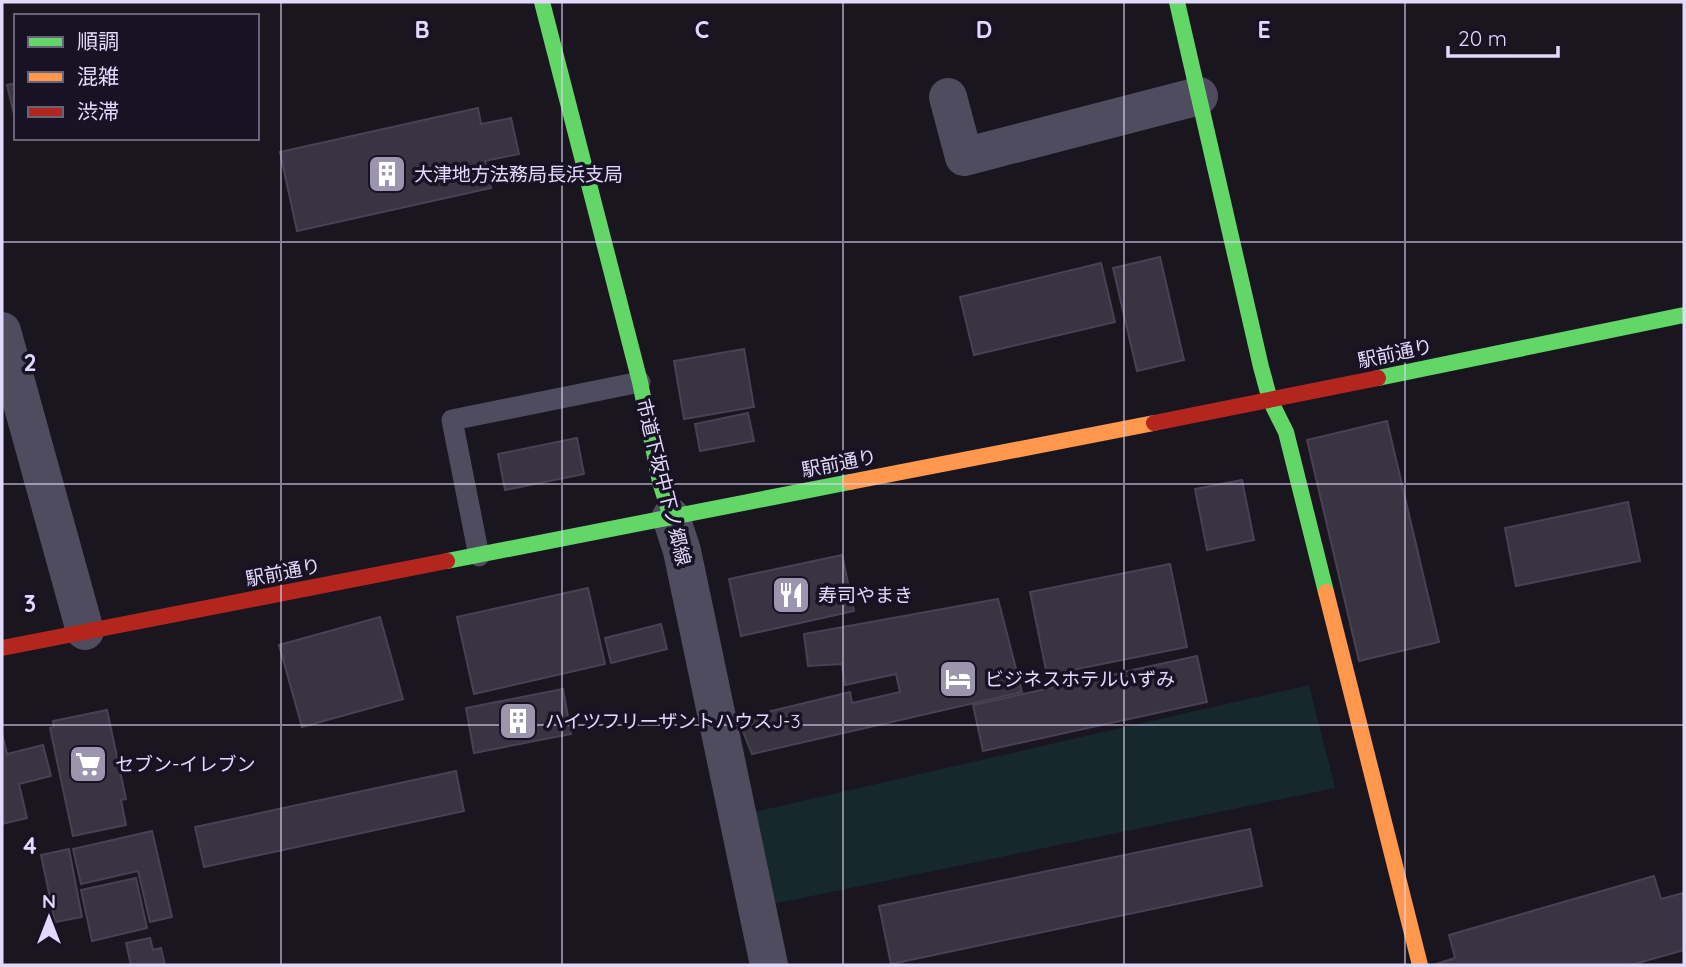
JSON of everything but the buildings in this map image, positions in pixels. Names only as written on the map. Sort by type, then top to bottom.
[{"type":"main road","name":"市道下坂中下ノ郷線","points":[[542,2],[640,382],[660,482],[671,517]]},
{"type":"main road","points":[[1177,2],[1270,400],[1286,432],[1420,965]]},
{"type":"main road","name":"駅前通り","points":[[2,648],[1270,400],[1684,315]]},
{"type":"street","points":[[948,97],[964,157],[1199,96]]},
{"type":"street","points":[[2,331],[10,396],[85,631]]},
{"type":"street","name":"市道下坂中下ノ郷線","points":[[671,517],[682,551],[769,965]]},
{"type":"lane","points":[[479,556],[452,420],[640,382]]},
{"type":"shaded area","points":[[1309,685],[1335,788],[763,906],[750,813]]},
{"type":"traffic: fast","points":[[542,2],[640,382],[660,482],[671,517]]},
{"type":"traffic: fast","points":[[1177,2],[1261,367],[1270,400],[1286,432],[1326,592]]},
{"type":"traffic: fast","points":[[1378,378],[1684,315]]},
{"type":"traffic: fast","points":[[447,561],[850,482]]},
{"type":"traffic: slow","points":[[850,482],[1154,423]]},
{"type":"traffic: slow","points":[[1326,592],[1420,965]]},
{"type":"traffic: jam","points":[[1154,423],[1378,378]]},
{"type":"traffic: jam","points":[[2,648],[447,561]]},
{"type":"place","name":"大津地方法務局長浜支局","points":[[387,174]]},
{"type":"place","name":"寿司やまき","points":[[791,595]]},
{"type":"place","name":"ビジネスホテルいずみ","points":[[958,679]]},
{"type":"place","name":"ハイツフリーザントハウスJ-3","points":[[518,721]]},
{"type":"place","name":"セブン-イレブン","points":[[88,764]]}]
